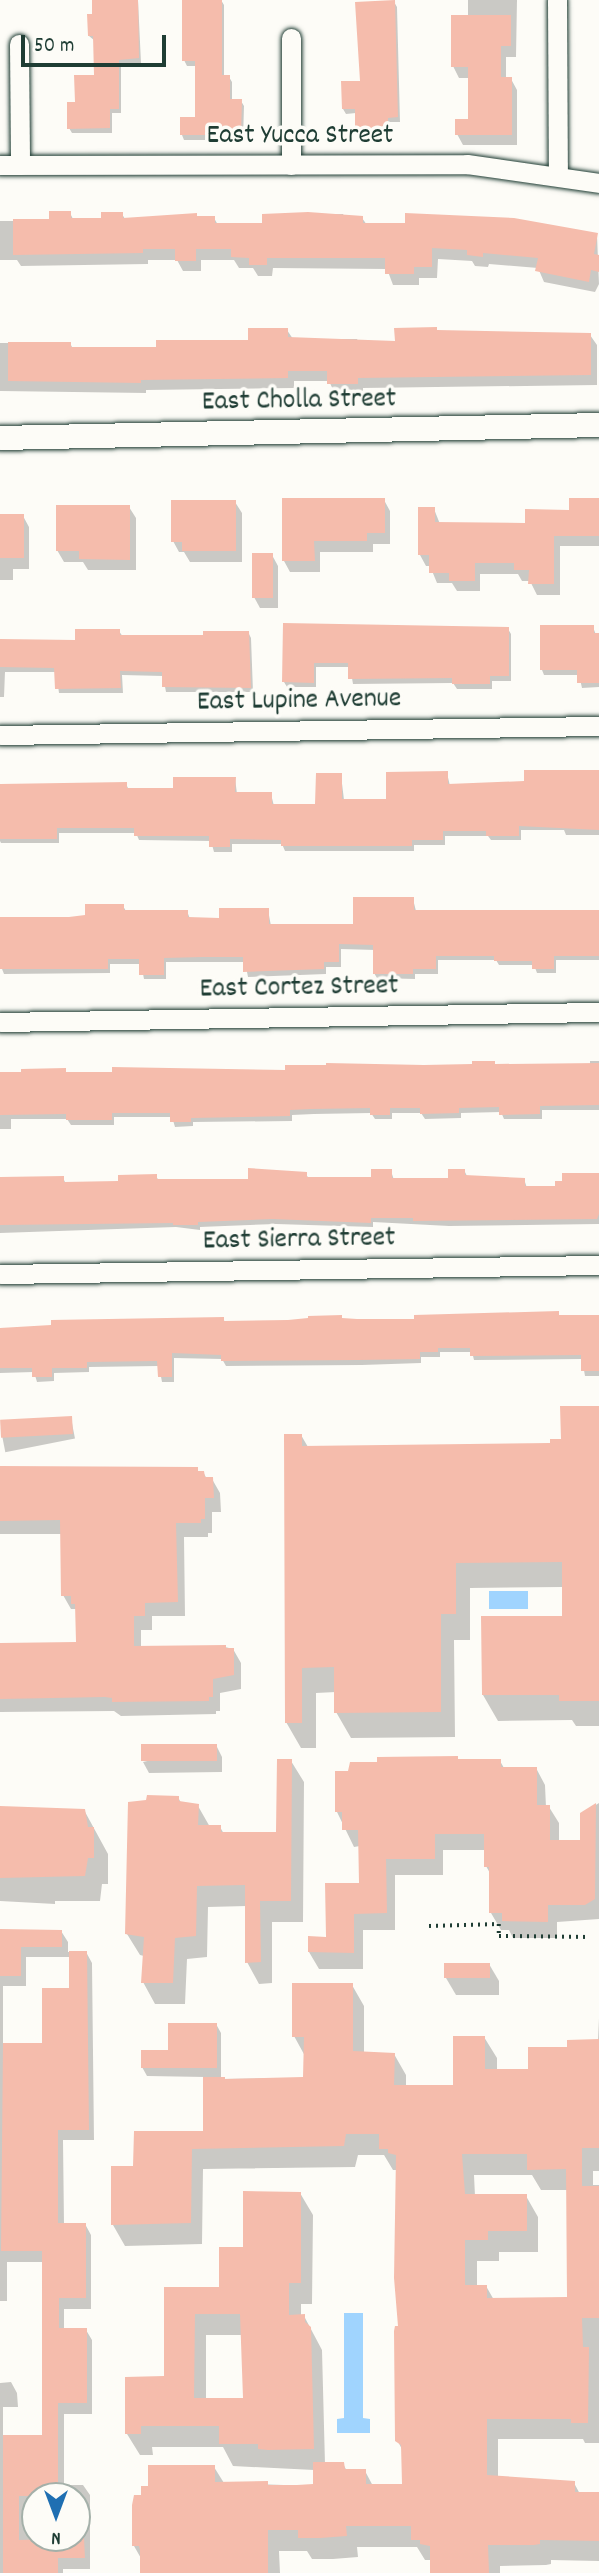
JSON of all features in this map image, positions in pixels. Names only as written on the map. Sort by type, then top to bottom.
[{"type":"street","points":[[557,0],[558,176]]},
{"type":"street","points":[[290,165],[291,38]]},
{"type":"street","points":[[19,44],[20,165]]},
{"type":"street","name":"East Yucca Street","points":[[0,165],[467,164],[599,183]]},
{"type":"street","name":"East Cholla Street","points":[[0,438],[599,425]]},
{"type":"street","name":"East Lupine Avenue","points":[[0,735],[599,726]]},
{"type":"street","name":"East Cortez Street","points":[[0,1022],[599,1012]]},
{"type":"street","name":"East Sierra Street","points":[[0,1274],[599,1265]]},
{"type":"path","points":[[429,1926],[499,1924],[499,1936],[590,1937]]},
{"type":"water","points":[[489,1591],[528,1591],[528,1609],[489,1609]]},
{"type":"water","points":[[344,2313],[363,2313],[363,2418],[370,2419],[370,2433],[337,2433],[337,2419],[344,2418]]},
{"type":"building","points":[[92,0],[138,0],[139,58],[119,60],[119,109],[110,109],[110,128],[67,129],[67,102],[75,102],[74,75],[94,75],[93,36],[88,36],[87,14],[92,14]]},
{"type":"building","points":[[182,0],[222,0],[222,75],[230,75],[230,99],[242,99],[241,135],[180,135],[180,117],[195,117],[195,61],[182,61]]},
{"type":"building","points":[[395,0],[398,117],[388,118],[388,135],[355,135],[355,109],[342,109],[341,81],[360,81],[355,2]]},
{"type":"building","points":[[451,15],[511,15],[511,46],[501,46],[501,77],[512,77],[512,135],[455,135],[455,119],[468,119],[468,67],[451,67]]},
{"type":"building","points":[[49,211],[71,211],[71,218],[101,218],[101,212],[123,212],[123,218],[197,213],[197,216],[215,216],[215,223],[262,223],[262,214],[308,212],[363,216],[363,223],[405,223],[405,213],[514,218],[598,233],[594,254],[599,255],[599,272],[591,270],[589,282],[535,271],[538,258],[483,253],[483,257],[467,255],[467,250],[432,248],[432,267],[414,267],[414,274],[385,274],[385,258],[267,258],[267,265],[249,265],[249,258],[231,257],[231,249],[196,249],[196,261],[175,261],[175,249],[143,249],[143,253],[13,255],[13,219],[49,219]]},
{"type":"building","points":[[437,327],[437,330],[591,333],[591,375],[358,378],[358,384],[327,384],[327,371],[288,371],[288,378],[141,380],[141,383],[8,381],[8,342],[71,342],[71,347],[156,347],[156,340],[248,340],[248,328],[288,328],[288,337],[395,341],[394,328]]},
{"type":"building","points":[[282,498],[385,498],[385,533],[367,533],[367,541],[314,541],[315,561],[282,561]]},
{"type":"building","points":[[569,498],[599,498],[599,536],[554,536],[554,584],[528,584],[529,570],[514,570],[514,563],[475,563],[475,581],[449,581],[449,573],[429,573],[429,555],[418,555],[418,507],[435,507],[435,522],[525,523],[525,509],[569,510]]},
{"type":"building","points":[[171,500],[236,500],[236,551],[182,551],[182,542],[171,542]]},
{"type":"building","points":[[56,505],[130,505],[130,560],[79,559],[79,551],[56,551]]},
{"type":"building","points":[[0,514],[24,514],[24,558],[0,558]]},
{"type":"building","points":[[252,553],[273,553],[273,598],[252,598]]},
{"type":"building","points":[[283,623],[509,627],[509,676],[490,676],[490,684],[452,684],[452,678],[348,679],[348,663],[314,663],[314,683],[282,682]]},
{"type":"building","points":[[540,625],[594,625],[594,633],[599,633],[599,683],[577,683],[577,670],[540,670]]},
{"type":"building","points":[[75,629],[120,629],[120,635],[203,635],[203,631],[249,631],[251,688],[162,687],[162,672],[120,671],[121,688],[55,689],[54,668],[0,667],[0,639],[75,640]]},
{"type":"building","points":[[524,770],[599,770],[599,830],[519,826],[519,836],[486,836],[486,831],[443,831],[443,840],[412,840],[412,846],[281,846],[281,840],[230,839],[230,847],[209,847],[209,836],[134,836],[134,828],[57,828],[57,839],[0,839],[0,784],[127,782],[127,788],[173,788],[173,777],[236,777],[235,792],[272,792],[272,804],[315,804],[316,773],[342,773],[342,799],[386,799],[386,772],[448,771],[448,784],[524,781]]},
{"type":"building","points":[[353,897],[414,897],[414,910],[599,910],[599,956],[554,956],[554,969],[532,969],[532,961],[494,961],[494,956],[436,956],[436,969],[413,969],[413,974],[373,974],[373,945],[339,944],[339,962],[324,962],[324,969],[243,972],[243,957],[202,957],[164,958],[164,975],[139,975],[139,959],[108,959],[108,969],[0,969],[0,917],[69,917],[85,915],[85,904],[124,904],[124,910],[188,910],[188,917],[219,918],[219,908],[269,908],[269,924],[353,924]]},
{"type":"building","points":[[472,1061],[495,1061],[495,1064],[599,1063],[599,1105],[540,1106],[540,1114],[499,1115],[499,1107],[459,1108],[459,1113],[420,1114],[420,1108],[390,1108],[390,1115],[370,1115],[370,1108],[311,1109],[290,1110],[290,1116],[191,1118],[191,1122],[170,1122],[170,1113],[112,1113],[112,1120],[66,1120],[66,1114],[0,1115],[0,1072],[21,1072],[21,1069],[66,1068],[66,1072],[112,1072],[112,1067],[285,1070],[285,1065],[326,1063],[424,1065],[472,1064]]},
{"type":"building","points":[[248,1168],[307,1172],[307,1177],[371,1177],[371,1169],[392,1169],[392,1178],[448,1178],[448,1169],[465,1169],[465,1175],[525,1178],[525,1186],[555,1186],[555,1181],[562,1181],[562,1173],[599,1173],[599,1214],[597,1219],[413,1221],[413,1218],[371,1218],[371,1223],[272,1219],[198,1222],[198,1225],[0,1225],[0,1177],[64,1176],[64,1182],[118,1181],[118,1175],[157,1174],[157,1179],[248,1179]]},
{"type":"building","points":[[559,1311],[559,1315],[599,1315],[599,1371],[581,1371],[581,1355],[470,1356],[470,1348],[438,1348],[438,1352],[420,1352],[420,1359],[221,1361],[221,1355],[172,1353],[172,1377],[158,1377],[157,1361],[87,1362],[87,1368],[52,1368],[52,1377],[32,1377],[32,1368],[0,1368],[0,1328],[51,1325],[51,1320],[224,1317],[224,1321],[288,1320],[308,1316],[342,1315],[342,1318],[357,1319],[414,1319],[414,1315]]},
{"type":"building","points":[[560,1406],[599,1406],[599,1701],[559,1701],[559,1695],[482,1695],[481,1616],[562,1616],[562,1562],[456,1563],[456,1614],[441,1614],[441,1712],[334,1713],[334,1667],[302,1668],[302,1723],[285,1723],[284,1434],[302,1434],[302,1446],[550,1443],[550,1439],[561,1439]]},
{"type":"building","points":[[72,1416],[73,1434],[1,1438],[0,1420]]},
{"type":"building","points":[[0,1466],[198,1467],[198,1471],[204,1471],[205,1477],[213,1477],[214,1498],[205,1498],[205,1519],[201,1519],[201,1523],[176,1523],[178,1602],[145,1603],[145,1616],[134,1616],[134,1646],[226,1645],[226,1648],[234,1648],[234,1675],[213,1679],[213,1697],[209,1697],[209,1701],[112,1702],[112,1698],[105,1697],[0,1699],[0,1643],[76,1642],[75,1604],[71,1604],[71,1596],[61,1596],[60,1520],[0,1521]]},
{"type":"building","points":[[141,1744],[217,1744],[217,1761],[141,1761]]},
{"type":"building","points":[[458,1756],[458,1759],[501,1759],[501,1767],[537,1767],[537,1805],[550,1805],[550,1840],[580,1840],[580,1813],[596,1803],[595,1899],[585,1905],[548,1905],[548,1922],[502,1921],[502,1913],[489,1913],[489,1867],[484,1867],[484,1834],[435,1834],[435,1859],[386,1859],[387,1913],[354,1914],[354,1953],[308,1952],[308,1936],[326,1937],[325,1883],[359,1883],[358,1830],[342,1830],[342,1812],[335,1812],[335,1771],[348,1771],[350,1762],[377,1762],[377,1757]]},
{"type":"building","points":[[277,1759],[292,1759],[291,1901],[260,1901],[261,1962],[245,1963],[245,1885],[197,1886],[196,1936],[175,1938],[173,1983],[141,1983],[144,1937],[125,1934],[128,1802],[146,1800],[147,1795],[179,1796],[179,1801],[199,1804],[198,1825],[221,1825],[221,1832],[276,1832]]},
{"type":"building","points":[[0,1806],[85,1809],[88,1827],[94,1827],[94,1858],[88,1858],[85,1876],[0,1878]]},
{"type":"building","points":[[0,1929],[62,1930],[62,1947],[21,1947],[21,1976],[0,1976]]},
{"type":"building","points":[[69,1951],[87,1951],[89,2130],[58,2130],[58,2223],[86,2223],[86,2298],[59,2298],[59,2328],[87,2328],[87,2403],[58,2403],[58,2482],[21,2482],[19,2540],[21,2552],[85,2552],[85,2558],[58,2558],[58,2573],[3,2573],[3,2435],[42,2435],[42,2251],[1,2251],[3,2043],[42,2043],[42,1988],[69,1988]]},
{"type":"building","points":[[444,1963],[490,1963],[490,1978],[444,1978]]},
{"type":"building","points":[[292,1983],[353,1983],[353,2051],[395,2053],[394,2085],[453,2085],[453,2036],[485,2036],[485,2069],[528,2069],[528,2047],[567,2047],[567,2040],[599,2039],[599,2148],[582,2148],[582,2186],[599,2186],[599,2318],[582,2318],[583,2347],[589,2347],[588,2423],[571,2423],[571,2419],[487,2419],[487,2475],[575,2481],[575,2492],[599,2492],[599,2541],[540,2540],[540,2544],[534,2545],[488,2545],[489,2573],[430,2573],[430,2546],[420,2544],[420,2540],[411,2540],[411,2526],[346,2526],[347,2536],[320,2538],[298,2538],[298,2530],[268,2530],[268,2573],[140,2573],[139,2546],[132,2546],[132,2505],[134,2495],[141,2495],[141,2486],[148,2486],[148,2465],[215,2465],[215,2482],[268,2481],[268,2485],[297,2485],[313,2484],[313,2462],[344,2462],[345,2469],[366,2469],[366,2484],[402,2484],[401,2445],[395,2441],[394,2331],[395,2326],[398,2326],[394,2278],[396,2155],[388,2153],[388,2149],[379,2149],[379,2134],[346,2134],[344,2146],[192,2149],[191,2223],[111,2225],[111,2166],[133,2166],[134,2131],[203,2131],[203,2077],[303,2077],[304,2037],[292,2037]],"holes":[[[462,2154],[527,2154],[527,2170],[566,2169],[567,2297],[487,2298],[487,2285],[465,2285],[465,2240],[488,2240],[488,2231],[527,2231],[527,2194],[465,2194]]]},
{"type":"building","points":[[168,2023],[217,2023],[217,2068],[141,2068],[141,2050],[168,2050]]},
{"type":"building","points":[[243,2191],[301,2192],[301,2283],[289,2283],[289,2315],[305,2314],[305,2322],[311,2327],[314,2449],[268,2450],[258,2449],[258,2444],[219,2444],[219,2426],[141,2426],[141,2434],[125,2434],[125,2377],[164,2376],[164,2287],[219,2287],[219,2247],[243,2247]],"holes":[[[195,2314],[240,2314],[243,2398],[194,2398]]]}]
